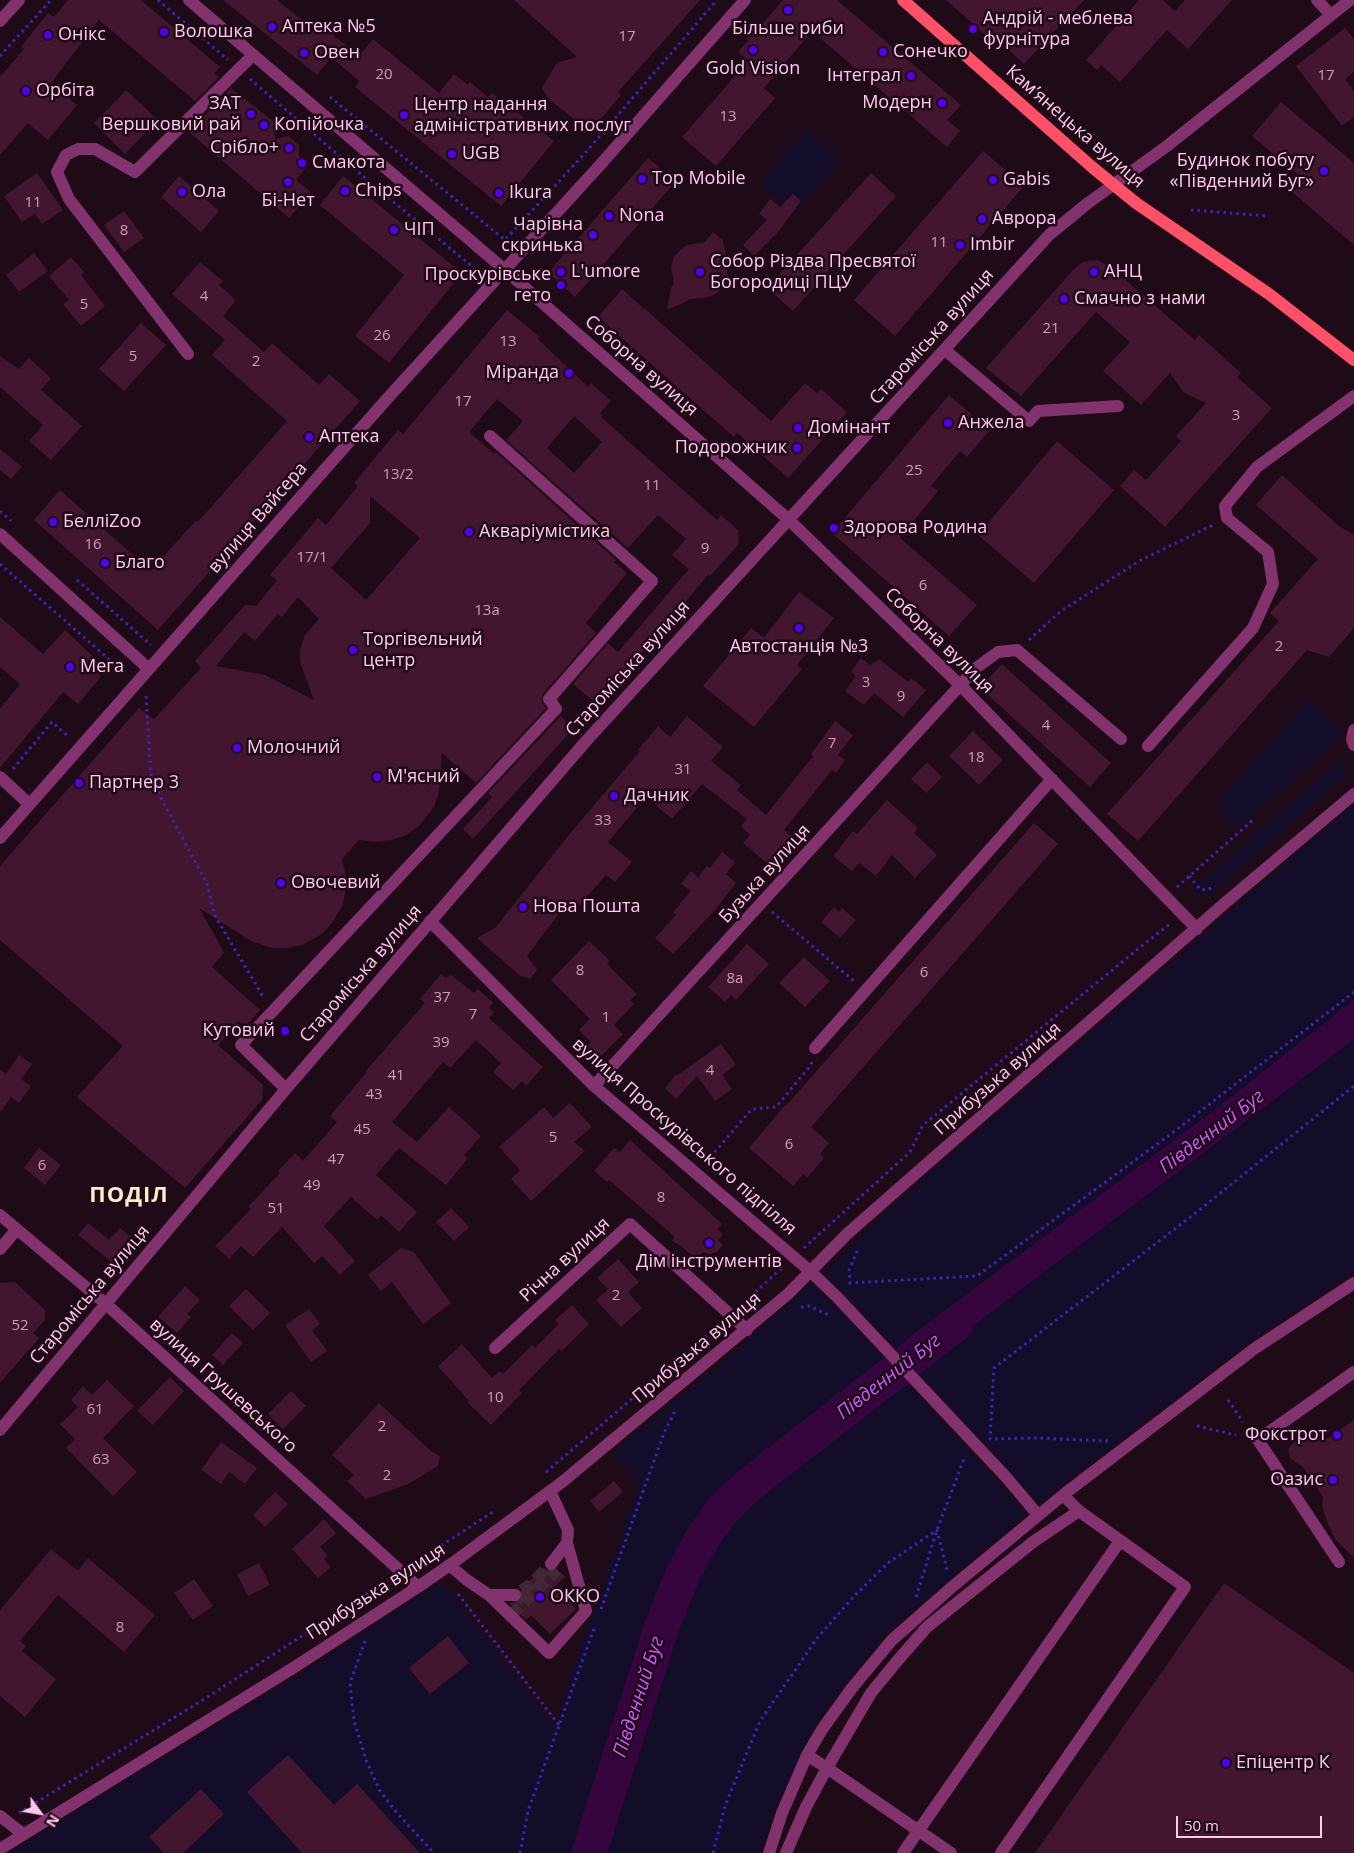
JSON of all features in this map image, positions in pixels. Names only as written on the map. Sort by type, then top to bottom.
[{"type":"main road","name":"Камʼянецька вулиця","points":[[903,0],[1114,185],[1192,243],[1269,294],[1354,360]]},
{"type":"street","points":[[0,21],[19,0]]},
{"type":"street","name":"Соборна вулиця","points":[[189,0],[505,270],[789,520],[960,685],[1197,928]]},
{"type":"street","name":"вулиця Вайсера","points":[[0,838],[380,407],[601,164],[745,0]]},
{"type":"street","points":[[1317,0],[1330,15]]},
{"type":"street","name":"Староміська вулиця","points":[[0,1430],[286,1089],[587,740],[1050,234],[1167,146],[1350,0]]},
{"type":"street","points":[[188,354],[69,199],[57,172],[66,155],[78,149],[95,149],[135,172],[253,55]]},
{"type":"street","points":[[945,350],[1029,421],[1038,411],[1118,406]]},
{"type":"street","points":[[1148,746],[1253,628],[1273,584],[1268,552],[1228,518],[1225,506],[1257,467],[1354,396]]},
{"type":"street","points":[[286,1089],[241,1045],[556,709],[549,699],[652,581],[490,436]]},
{"type":"street","points":[[0,534],[149,668]]},
{"type":"street","points":[[1018,650],[1121,739]]},
{"type":"street","name":"Бузька вулиця","points":[[594,1086],[976,668],[998,652],[1018,650]]},
{"type":"street","points":[[1354,730],[1352,739],[1354,745]]},
{"type":"street","points":[[4,776],[29,804]]},
{"type":"street","points":[[815,1048],[1052,779]]},
{"type":"street","name":"Прибузька вулиця","points":[[0,1849],[293,1668],[450,1565],[550,1491],[747,1330],[788,1294],[848,1234],[1197,928],[1354,794]]},
{"type":"street","name":"вулиця Проскурівського підпілля","points":[[430,921],[594,1086],[810,1271],[872,1332],[1038,1515]]},
{"type":"street","name":"вулиця Грушевського","points":[[0,1216],[106,1304],[418,1586]]},
{"type":"street","name":"Річна вулиця","points":[[495,1348],[630,1224],[747,1330]]},
{"type":"street","points":[[0,1249],[16,1229]]},
{"type":"street","points":[[769,1853],[782,1813],[807,1755],[823,1728],[852,1688],[892,1640],[1063,1495],[1254,1349],[1354,1283]]},
{"type":"street","points":[[1339,1562],[1254,1437],[1354,1372]]},
{"type":"street","points":[[450,1565],[467,1580],[489,1595],[548,1653],[586,1611],[567,1543],[568,1530],[550,1491]]},
{"type":"street","points":[[1001,1853],[1185,1587],[1079,1511],[1063,1495]]},
{"type":"street","points":[[786,1853],[806,1807],[827,1768],[871,1693],[898,1660],[928,1627],[1033,1542],[1079,1511]]},
{"type":"street","points":[[903,1853],[1120,1541]]},
{"type":"street","points":[[567,1543],[554,1567],[571,1557]]},
{"type":"street","points":[[489,1595],[515,1595]]},
{"type":"street","points":[[807,1755],[952,1853]]},
{"type":"street","points":[[3,1819],[23,1834]]},
{"type":"path","points":[[0,56],[51,0]]},
{"type":"path","points":[[158,0],[380,191],[479,272]]},
{"type":"path","points":[[324,92],[505,240],[586,152],[717,0]]},
{"type":"path","points":[[1191,210],[1269,216]]},
{"type":"path","points":[[0,511],[15,524]]},
{"type":"path","points":[[1018,650],[1061,611],[1141,560],[1228,518]]},
{"type":"path","points":[[0,564],[145,691],[151,779],[206,884],[215,916],[272,1011]]},
{"type":"path","points":[[72,575],[161,654]]},
{"type":"path","points":[[4,776],[52,722],[70,737]]},
{"type":"path","points":[[1166,896],[1253,820]]},
{"type":"path","points":[[1189,876],[1200,889],[1212,888]]},
{"type":"path","points":[[762,904],[865,991]]},
{"type":"path","points":[[544,1474],[730,1315],[910,1152],[923,1125],[1149,940],[1184,915]]},
{"type":"path","points":[[849,1282],[977,1276],[1171,1134],[1354,992]]},
{"type":"path","points":[[696,1174],[752,1108],[776,1107],[811,1065],[815,1048]]},
{"type":"path","points":[[1110,1442],[1038,1438],[990,1439],[994,1368],[1354,1086]]},
{"type":"path","points":[[851,1290],[849,1270],[859,1247]]},
{"type":"path","points":[[801,1307],[814,1308],[833,1317]]},
{"type":"path","points":[[1228,1400],[1254,1437]]},
{"type":"path","points":[[599,1616],[664,1433],[678,1403]]},
{"type":"path","points":[[1197,1426],[1254,1437]]},
{"type":"path","points":[[915,1598],[937,1530],[965,1456]]},
{"type":"path","points":[[3,1819],[206,1698],[498,1508]]},
{"type":"path","points":[[937,1530],[948,1571]]},
{"type":"path","points":[[713,1853],[725,1806],[760,1721],[812,1645],[857,1593],[888,1563],[937,1530]]},
{"type":"path","points":[[455,1591],[560,1726]]},
{"type":"path","points":[[520,1853],[528,1811],[596,1625]]},
{"type":"path","points":[[367,1635],[350,1683],[354,1721],[366,1760],[380,1791],[397,1813],[434,1853]]},
{"type":"shaded area","points":[[806,129],[841,160],[795,213],[759,182]]},
{"type":"shaded area","points":[[1305,702],[1313,703],[1341,729],[1338,741],[1242,824],[1233,823],[1220,810],[1221,798]]},
{"type":"shaded area","points":[[1339,761],[1344,764],[1346,771],[1342,779],[1209,896],[1198,895],[1195,888],[1199,882]]},
{"type":"shaded area","points":[[1354,804],[1354,1272],[1249,1342],[1039,1503],[877,1327],[823,1272],[919,1183]]},
{"type":"shaded area","points":[[811,1283],[866,1338],[1027,1514],[885,1633],[816,1723],[774,1810],[760,1853],[7,1853],[298,1675],[441,1582],[553,1725],[639,1483],[613,1452],[753,1337]]},
{"type":"water","points":[[1354,1000],[1354,1039],[1274,1100],[926,1362],[905,1340],[1208,1115]]},
{"type":"building","points":[[68,0],[141,0],[220,67],[214,73],[219,77],[195,101],[99,20],[51,83],[77,105],[48,140],[28,123],[0,155],[0,77],[24,49],[21,47],[48,13],[54,17]]},
{"type":"building","points":[[223,0],[277,0],[317,32],[322,26],[359,56],[373,39],[439,93],[454,74],[468,85],[470,82],[488,97],[492,93],[554,141],[501,206],[355,87],[359,81],[331,57],[317,75]]},
{"type":"building","points":[[514,0],[700,0],[618,92],[621,95],[590,132],[549,99],[542,88],[557,63],[577,57]]},
{"type":"building","points":[[783,0],[837,0],[961,105],[947,120],[960,131],[947,147],[812,31],[764,88],[775,98],[716,166],[682,137],[748,61],[738,52]]},
{"type":"building","points":[[946,0],[1084,0],[1024,64],[993,35],[990,39]]},
{"type":"building","points":[[1139,0],[1163,0],[1175,11],[1185,0],[1232,0],[1188,49],[1167,30],[1120,82],[1101,65],[1097,70],[1086,60]]},
{"type":"building","points":[[1345,28],[1354,39],[1354,72],[1345,79],[1354,91],[1354,117],[1342,126],[1296,66]]},
{"type":"building","points":[[231,88],[274,122],[275,139],[288,136],[299,145],[299,156],[309,164],[296,180],[311,192],[289,218],[189,132]]},
{"type":"building","points":[[126,90],[158,120],[125,154],[94,123]]},
{"type":"building","name":"Будинок побуту «Південний Буг»","points":[[1281,102],[1354,163],[1354,245],[1292,192],[1303,179],[1252,136]]},
{"type":"building","points":[[983,151],[1024,186],[895,336],[854,300]]},
{"type":"building","points":[[648,158],[676,181],[575,297],[548,273]]},
{"type":"building","points":[[37,173],[63,210],[42,224],[35,214],[22,222],[4,196]]},
{"type":"building","points":[[871,173],[896,196],[793,311],[767,288]]},
{"type":"building","points":[[179,176],[219,211],[201,232],[161,197]]},
{"type":"building","points":[[343,176],[462,273],[389,363],[355,336],[404,275],[320,205]]},
{"type":"building","points":[[793,194],[801,201],[778,232],[754,256],[743,245],[767,220],[759,214],[770,199],[780,207]]},
{"type":"building","points":[[124,211],[144,238],[124,252],[104,225]]},
{"type":"building","name":"Собор Різдва Пресвятої Богородиці ПЦУ","points":[[713,232],[723,240],[728,269],[725,283],[712,296],[689,299],[667,310],[671,288],[674,283],[671,267],[674,257],[687,245],[705,242]]},
{"type":"building","points":[[34,253],[48,271],[19,292],[6,275]]},
{"type":"building","points":[[71,257],[84,272],[81,275],[105,306],[81,326],[63,304],[69,300],[49,276]]},
{"type":"building","points":[[1097,260],[1109,266],[1195,340],[1199,335],[1241,373],[1237,377],[1272,408],[1165,527],[1120,486],[1134,470],[1146,480],[1181,441],[1176,436],[1206,403],[1183,392],[1170,373],[1141,405],[1103,371],[1130,342],[1096,312],[1021,396],[986,368],[1073,270],[1083,262]]},
{"type":"building","points":[[200,262],[223,281],[219,285],[236,300],[223,316],[264,352],[272,343],[319,385],[329,374],[360,401],[158,630],[34,520],[60,490],[151,571],[196,520],[198,522],[287,421],[212,355],[225,340],[172,294]]},
{"type":"building","points":[[622,289],[642,307],[642,310],[644,308],[771,421],[805,383],[817,393],[821,389],[847,412],[788,478],[737,433],[734,437],[598,317]]},
{"type":"building","points":[[507,310],[540,337],[538,339],[588,387],[591,383],[611,401],[600,413],[603,415],[601,417],[717,520],[721,515],[738,530],[739,544],[710,576],[708,575],[598,705],[573,684],[608,643],[618,652],[689,569],[672,555],[686,539],[658,515],[628,548],[506,440],[523,421],[497,399],[469,432],[494,454],[496,452],[616,560],[614,562],[627,573],[586,623],[596,633],[543,694],[541,701],[546,708],[476,783],[442,753],[439,792],[434,807],[419,826],[406,835],[391,840],[375,842],[359,840],[342,859],[347,881],[343,904],[332,923],[322,934],[302,945],[272,948],[251,941],[199,908],[224,952],[212,967],[260,1010],[245,1027],[239,1021],[218,1045],[263,1085],[262,1100],[185,1188],[77,1097],[123,1046],[0,940],[0,866],[139,708],[154,719],[201,668],[195,661],[245,605],[256,606],[277,580],[270,575],[318,518],[326,525],[358,486],[354,483],[398,430],[403,434]],"holes":[[[574,416],[602,442],[574,473],[547,448]],[[370,496],[420,538],[366,600],[331,568],[370,523]],[[298,597],[319,619],[305,635],[300,650],[300,662],[314,700],[265,675],[216,666],[244,632],[255,641],[278,614],[282,617]]]},
{"type":"building","points":[[141,323],[166,345],[124,391],[99,369]]},
{"type":"building","points":[[0,356],[19,369],[29,358],[51,378],[41,390],[82,426],[51,460],[29,441],[43,425],[0,387]]},
{"type":"building","points":[[949,395],[990,430],[967,457],[960,451],[931,486],[938,491],[900,538],[977,605],[949,636],[832,533]]},
{"type":"building","points":[[1057,441],[1114,490],[1034,583],[978,535]]},
{"type":"building","points":[[0,449],[22,467],[11,479],[0,470]]},
{"type":"building","points":[[1282,475],[1339,526],[1354,535],[1354,628],[1329,657],[1307,650],[1138,841],[1107,814],[1279,621],[1270,613],[1318,559],[1256,505]]},
{"type":"building","points":[[799,592],[834,618],[797,665],[802,669],[754,727],[703,686],[751,628],[764,638]]},
{"type":"building","points":[[0,617],[43,654],[65,630],[100,663],[100,678],[78,704],[63,692],[0,768],[0,709],[20,684],[0,667]]},
{"type":"building","points":[[861,658],[870,665],[879,659],[908,682],[911,678],[926,690],[903,717],[874,693],[864,705],[845,691],[856,676],[851,672]]},
{"type":"building","points":[[1002,664],[1111,763],[1090,787],[980,688]]},
{"type":"building","points":[[561,716],[573,729],[473,839],[463,829],[492,797],[488,793]]},
{"type":"building","points":[[687,716],[723,747],[711,761],[741,785],[737,790],[766,815],[813,756],[811,754],[835,721],[853,735],[838,755],[845,760],[836,773],[832,770],[784,830],[792,837],[769,865],[743,843],[750,835],[741,826],[747,819],[702,784],[672,819],[646,797],[608,842],[632,862],[615,882],[606,875],[578,907],[569,900],[527,956],[537,970],[530,979],[519,975],[477,938],[495,928],[568,836],[640,751],[638,750],[658,726],[670,737]]},
{"type":"building","points":[[973,731],[1003,760],[979,785],[949,756]]},
{"type":"building","points":[[927,762],[942,777],[926,793],[911,779]]},
{"type":"building","points":[[887,800],[918,828],[914,833],[937,855],[915,878],[892,855],[876,876],[859,863],[852,871],[833,856],[853,831],[857,834]]},
{"type":"building","points":[[1034,823],[1058,844],[811,1127],[829,1143],[820,1154],[824,1158],[807,1178],[803,1174],[793,1186],[749,1148]]},
{"type":"building","points":[[722,852],[735,862],[726,874],[736,883],[715,910],[673,954],[655,938],[676,915],[673,912],[691,891],[681,884],[691,871],[698,877],[707,866],[710,868]]},
{"type":"building","points":[[834,907],[839,912],[842,908],[856,920],[840,938],[821,922]]},
{"type":"building","points":[[589,941],[610,961],[607,964],[637,994],[630,1000],[634,1004],[614,1025],[623,1034],[597,1060],[585,1048],[591,1042],[579,1030],[590,1019],[551,980]]},
{"type":"building","points":[[747,944],[769,964],[736,1000],[731,995],[725,1002],[708,987]]},
{"type":"building","points":[[804,957],[830,981],[805,1007],[779,983]]},
{"type":"building","points":[[441,974],[446,978],[451,975],[474,993],[478,989],[493,1003],[489,1008],[494,1012],[489,1018],[543,1067],[526,1086],[522,1081],[513,1090],[493,1072],[501,1063],[476,1040],[450,1068],[443,1062],[392,1122],[417,1142],[449,1107],[481,1136],[464,1155],[468,1158],[446,1185],[399,1148],[376,1175],[417,1212],[399,1232],[381,1215],[377,1220],[351,1197],[324,1226],[355,1261],[340,1275],[322,1256],[314,1263],[282,1227],[253,1257],[241,1246],[229,1259],[215,1246],[251,1209],[248,1207],[280,1173],[278,1171],[295,1153],[303,1161],[337,1122],[330,1116],[365,1072],[425,1003],[420,999]]},
{"type":"building","points":[[721,1044],[736,1065],[722,1075],[732,1089],[715,1101],[697,1076],[676,1099],[665,1088],[676,1074],[678,1075]]},
{"type":"building","points":[[19,1055],[32,1064],[21,1079],[31,1086],[19,1103],[11,1097],[0,1113],[0,1069],[6,1074]]},
{"type":"building","points":[[570,1103],[592,1127],[574,1142],[585,1151],[531,1201],[511,1179],[520,1170],[499,1147],[544,1107],[553,1118]]},
{"type":"building","points":[[630,1140],[722,1224],[717,1229],[723,1234],[718,1240],[723,1245],[717,1252],[710,1254],[703,1252],[696,1259],[672,1241],[675,1237],[609,1180],[607,1182],[594,1171],[614,1148],[620,1152]]},
{"type":"building","points":[[39,1148],[61,1165],[45,1185],[24,1168]]},
{"type":"building","points":[[451,1208],[469,1227],[454,1241],[436,1222]]},
{"type":"building","points":[[88,1223],[109,1240],[120,1228],[133,1239],[113,1263],[78,1235]]},
{"type":"building","points":[[401,1248],[414,1252],[451,1303],[423,1324],[392,1282],[381,1291],[368,1275]]},
{"type":"building","points":[[618,1259],[639,1282],[628,1292],[642,1308],[621,1327],[596,1300],[608,1289],[597,1278]]},
{"type":"building","points":[[15,1282],[45,1310],[45,1320],[33,1333],[39,1338],[0,1383],[0,1283]]},
{"type":"building","points":[[185,1286],[200,1300],[187,1314],[191,1317],[177,1333],[158,1317]]},
{"type":"building","points":[[246,1289],[270,1313],[253,1330],[229,1306]]},
{"type":"building","points":[[572,1305],[589,1324],[562,1351],[559,1349],[519,1390],[522,1393],[491,1425],[468,1403],[469,1401],[438,1366],[462,1344],[492,1378],[499,1371],[503,1374],[532,1345],[535,1348],[559,1324],[555,1320]]},
{"type":"building","points":[[309,1309],[320,1324],[312,1330],[327,1351],[311,1362],[285,1325]]},
{"type":"building","points":[[232,1333],[243,1343],[223,1365],[212,1355]]},
{"type":"building","points":[[170,1377],[184,1391],[153,1425],[137,1411]]},
{"type":"building","points":[[107,1380],[134,1406],[103,1438],[137,1472],[113,1496],[66,1448],[75,1439],[60,1424],[78,1407],[71,1400],[83,1386],[92,1395]]},
{"type":"building","points":[[291,1391],[306,1406],[283,1429],[268,1414]]},
{"type":"building","points":[[379,1403],[431,1451],[440,1456],[438,1466],[408,1484],[366,1499],[347,1481],[354,1475],[332,1455]]},
{"type":"building","name":"Оазис","points":[[1354,1420],[1354,1558],[1335,1539],[1322,1506],[1323,1497],[1303,1467],[1290,1458],[1288,1450],[1295,1440],[1312,1431],[1325,1440]]},
{"type":"building","points":[[221,1442],[257,1468],[245,1484],[229,1472],[221,1484],[201,1470]]},
{"type":"building","points":[[614,1481],[623,1492],[599,1512],[590,1501]]},
{"type":"building","points":[[275,1492],[288,1504],[265,1527],[253,1515]]},
{"type":"building","points":[[324,1519],[336,1533],[320,1547],[328,1556],[324,1559],[331,1567],[318,1578],[292,1549]]},
{"type":"building","points":[[51,1549],[78,1571],[88,1558],[155,1615],[124,1652],[58,1595],[20,1641],[26,1646],[22,1651],[56,1679],[25,1717],[0,1696],[0,1610]]},
{"type":"building","points":[[259,1563],[270,1585],[248,1596],[237,1574]]},
{"type":"building","points":[[544,1567],[550,1572],[557,1569],[565,1577],[554,1587],[576,1609],[550,1634],[531,1615],[526,1620],[509,1603],[519,1602],[522,1599],[521,1589]]},
{"type":"building","points":[[194,1579],[213,1606],[193,1620],[174,1593]]},
{"type":"building","name":"Епіцентр К","points":[[1224,1583],[1354,1673],[1354,1853],[1035,1853]]},
{"type":"building","points":[[448,1636],[469,1663],[430,1694],[409,1668]]},
{"type":"building","points":[[288,1755],[334,1805],[357,1784],[420,1853],[302,1853],[247,1792]]},
{"type":"building","points":[[201,1789],[224,1814],[183,1853],[164,1853],[149,1837]]},
{"type":"waterway","name":"Південний Буг","points":[[589,1853],[663,1623],[682,1576],[703,1537],[724,1508],[750,1484],[956,1324]]},
{"type":"tunnel","points":[[524,1599],[515,1595],[530,1585],[551,1564]]},
{"type":"tunnel","points":[[511,1615],[557,1570]]},
{"type":"place","name":"Більше риби","points":[[788,10]]},
{"type":"place","name":"Аптека №5","points":[[272,27]]},
{"type":"place","name":"Андрій - меблева фурнітура","points":[[973,29]]},
{"type":"place","name":"Волошка","points":[[164,32]]},
{"type":"place","name":"Онікс","points":[[48,35]]},
{"type":"place","name":"Gold Vision","points":[[753,50]]},
{"type":"place","name":"Сонечко","points":[[883,52]]},
{"type":"place","name":"Овен","points":[[304,53]]},
{"type":"place","name":"Інтеграл","points":[[911,76]]},
{"type":"place","name":"Орбіта","points":[[26,91]]},
{"type":"place","name":"Модерн","points":[[942,103]]},
{"type":"place","name":"ЗАТ Вершковий рай","points":[[251,114]]},
{"type":"place","name":"Центр надання адміністративних послуг","points":[[404,115]]},
{"type":"place","name":"Копійочка","points":[[264,125]]},
{"type":"place","name":"Срібло+","points":[[289,148]]},
{"type":"place","name":"UGB","points":[[452,154]]},
{"type":"place","name":"Смакота","points":[[302,163]]},
{"type":"place","name":"Будинок побуту «Південний Буг»","points":[[1324,171]]},
{"type":"place","name":"Top Mobile","points":[[642,179]]},
{"type":"place","name":"Gabis","points":[[993,180]]},
{"type":"place","name":"Бі-Нет","points":[[288,182]]},
{"type":"place","name":"Chips","points":[[345,191]]},
{"type":"place","name":"Ола","points":[[182,192]]},
{"type":"place","name":"Ikura","points":[[499,193]]},
{"type":"place","name":"Nona","points":[[609,216]]},
{"type":"place","name":"Аврора","points":[[982,219]]},
{"type":"place","name":"ЧІП","points":[[394,230]]},
{"type":"place","name":"Чарівна скринька","points":[[593,235]]},
{"type":"place","name":"Imbir","points":[[960,245]]},
{"type":"place","name":"L'umore","points":[[561,272]]},
{"type":"place","name":"Собор Різдва Пресвятої Богородиці ПЦУ","points":[[700,272]]},
{"type":"place","name":"АНЦ","points":[[1094,272]]},
{"type":"place","name":"Проскурівське гето","points":[[561,285]]},
{"type":"place","name":"Смачно з нами","points":[[1064,299]]},
{"type":"place","name":"Міранда","points":[[569,373]]},
{"type":"place","name":"Анжела","points":[[948,423]]},
{"type":"place","name":"Домінант","points":[[798,428]]},
{"type":"place","name":"Аптека","points":[[309,437]]},
{"type":"place","name":"Подорожник","points":[[797,448]]},
{"type":"place","name":"БелліZoo","points":[[53,522]]},
{"type":"place","name":"Здорова Родина","points":[[834,528]]},
{"type":"place","name":"Акваріумістика","points":[[469,532]]},
{"type":"place","name":"Благо","points":[[105,563]]},
{"type":"place","name":"Автостанція №3","points":[[799,628]]},
{"type":"place","name":"Торгівельний центр","points":[[353,650]]},
{"type":"place","name":"Мега","points":[[70,667]]},
{"type":"place","name":"Молочний","points":[[237,748]]},
{"type":"place","name":"М'ясний","points":[[377,777]]},
{"type":"place","name":"Партнер 3","points":[[79,783]]},
{"type":"place","name":"Дачник","points":[[614,796]]},
{"type":"place","name":"Овочевий","points":[[281,883]]},
{"type":"place","name":"Нова Пошта","points":[[523,907]]},
{"type":"place","name":"Кутовий","points":[[285,1031]]},
{"type":"place","name":"Дім інструментів","points":[[709,1243]]},
{"type":"place","name":"Фокстрот","points":[[1337,1435]]},
{"type":"place","name":"Оазис","points":[[1333,1480]]},
{"type":"place","name":"ОККО","points":[[540,1597]]},
{"type":"place","name":"Епіцентр К","points":[[1226,1763]]},
{"type":"district","name":"ПОДІЛ","points":[[129,1196]]}]
